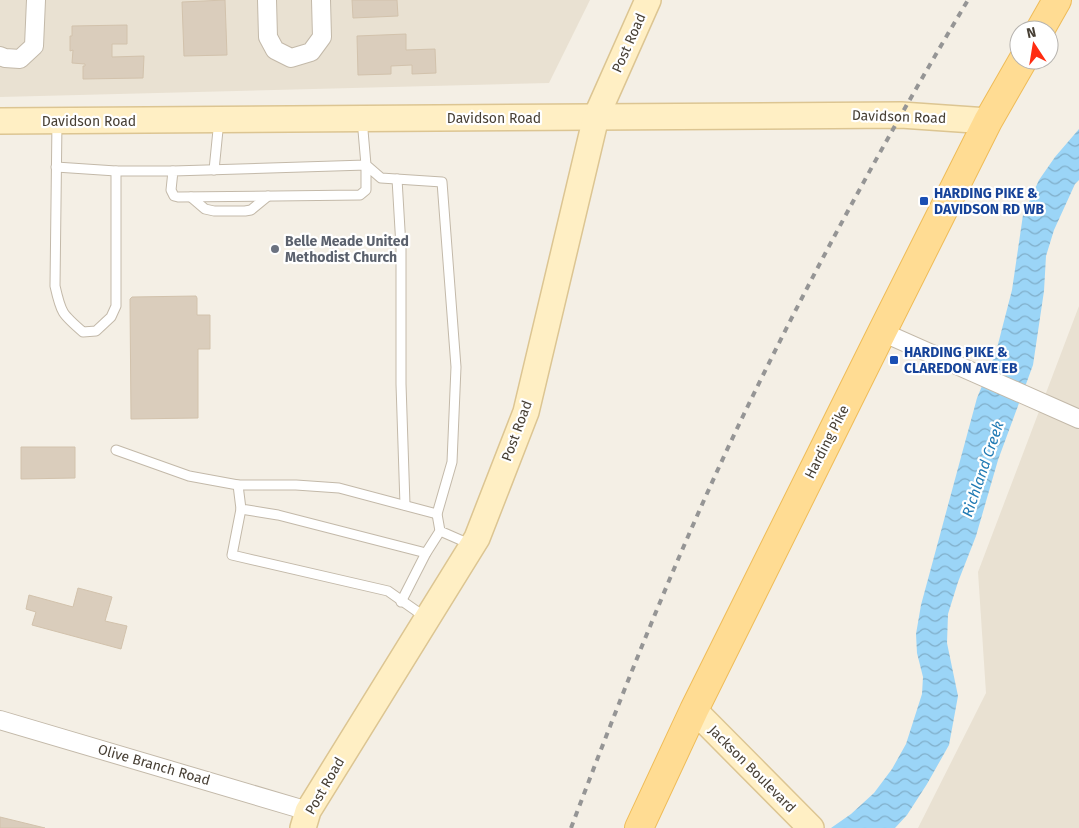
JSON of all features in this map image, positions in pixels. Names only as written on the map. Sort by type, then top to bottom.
[{"type":"main road","points":[[1046,20],[1057,0]]},
{"type":"main road","name":"Harding Pike","points":[[639,828],[694,710],[882,332],[988,121],[1017,70]]},
{"type":"street","points":[[0,56],[20,59],[34,46],[36,0]]},
{"type":"street","points":[[267,0],[268,37],[275,50],[292,58],[311,52],[322,37],[321,0]]},
{"type":"street","name":"Post Road","points":[[306,820],[477,538],[526,412],[596,117],[648,0]]},
{"type":"street","name":"Davidson Road","points":[[0,121],[901,115],[988,121]]},
{"type":"street","points":[[882,332],[1079,419]]},
{"type":"street","name":"Jackson Boulevard","points":[[694,710],[811,828]]},
{"type":"street","name":"Olive Branch Road","points":[[0,720],[306,820]]},
{"type":"lane","points":[[173,171],[171,190],[174,196],[360,195],[366,190],[362,119]]},
{"type":"lane","points":[[214,170],[219,120]]},
{"type":"lane","points":[[57,121],[55,286],[60,309],[83,332],[96,331],[111,317],[116,306],[116,170]]},
{"type":"lane","points":[[56,167],[173,171],[366,165],[381,178],[442,182],[456,367],[452,462],[437,514],[440,531],[426,553],[402,602]]},
{"type":"lane","points":[[397,179],[401,247],[401,384],[405,505]]},
{"type":"lane","points":[[191,197],[205,209],[245,212],[251,210],[268,196]]},
{"type":"lane","points":[[116,450],[189,476],[238,485],[296,485],[339,488],[437,514]]},
{"type":"lane","points":[[238,485],[241,509],[232,555],[388,591],[427,618]]},
{"type":"lane","points":[[241,509],[278,515],[426,553]]},
{"type":"lane","points":[[440,531],[472,545]]},
{"type":"shaded area","points":[[0,0],[590,0],[549,83],[0,97]]},
{"type":"shaded area","points":[[1079,306],[1079,828],[918,828],[986,693],[978,572]]},
{"type":"water","name":"Richland Creek","points":[[1079,129],[1079,180],[1075,184],[1054,230],[1046,256],[1044,291],[1033,365],[998,460],[976,536],[948,614],[947,643],[958,696],[949,745],[907,815],[895,828],[831,828],[851,814],[874,793],[892,769],[906,744],[922,694],[923,677],[917,653],[916,634],[921,605],[977,398],[996,352],[1012,290],[1023,215],[1039,180],[1055,157]]},
{"type":"building","points":[[225,0],[227,55],[184,56],[182,2]]},
{"type":"building","points":[[352,0],[397,0],[398,16],[353,18]]},
{"type":"building","points":[[127,25],[127,44],[112,44],[112,57],[144,56],[143,78],[83,79],[83,66],[85,64],[72,63],[73,50],[70,51],[70,36],[72,36],[72,26]]},
{"type":"building","points":[[406,34],[406,50],[435,49],[436,73],[412,74],[412,65],[391,66],[391,74],[358,75],[357,36]]},
{"type":"building","points":[[196,296],[197,315],[210,315],[210,349],[198,349],[198,418],[131,419],[130,299],[132,297]]},
{"type":"building","points":[[21,447],[75,447],[75,478],[21,479]]},
{"type":"building","points":[[78,588],[112,597],[105,621],[127,626],[121,649],[32,625],[36,612],[26,609],[29,595],[73,607]]},
{"type":"building","points":[[0,817],[45,828],[0,828]]},
{"type":"railway","points":[[571,828],[653,619],[697,516],[744,414],[851,204],[968,0]]},
{"type":"place","name":"HARDING PIKE & DAVIDSON RD WB","points":[[924,201]]},
{"type":"place","name":"Belle Meade United Methodist Church","points":[[275,249]]},
{"type":"place","name":"HARDING PIKE & CLAREDON AVE EB","points":[[894,360]]}]
